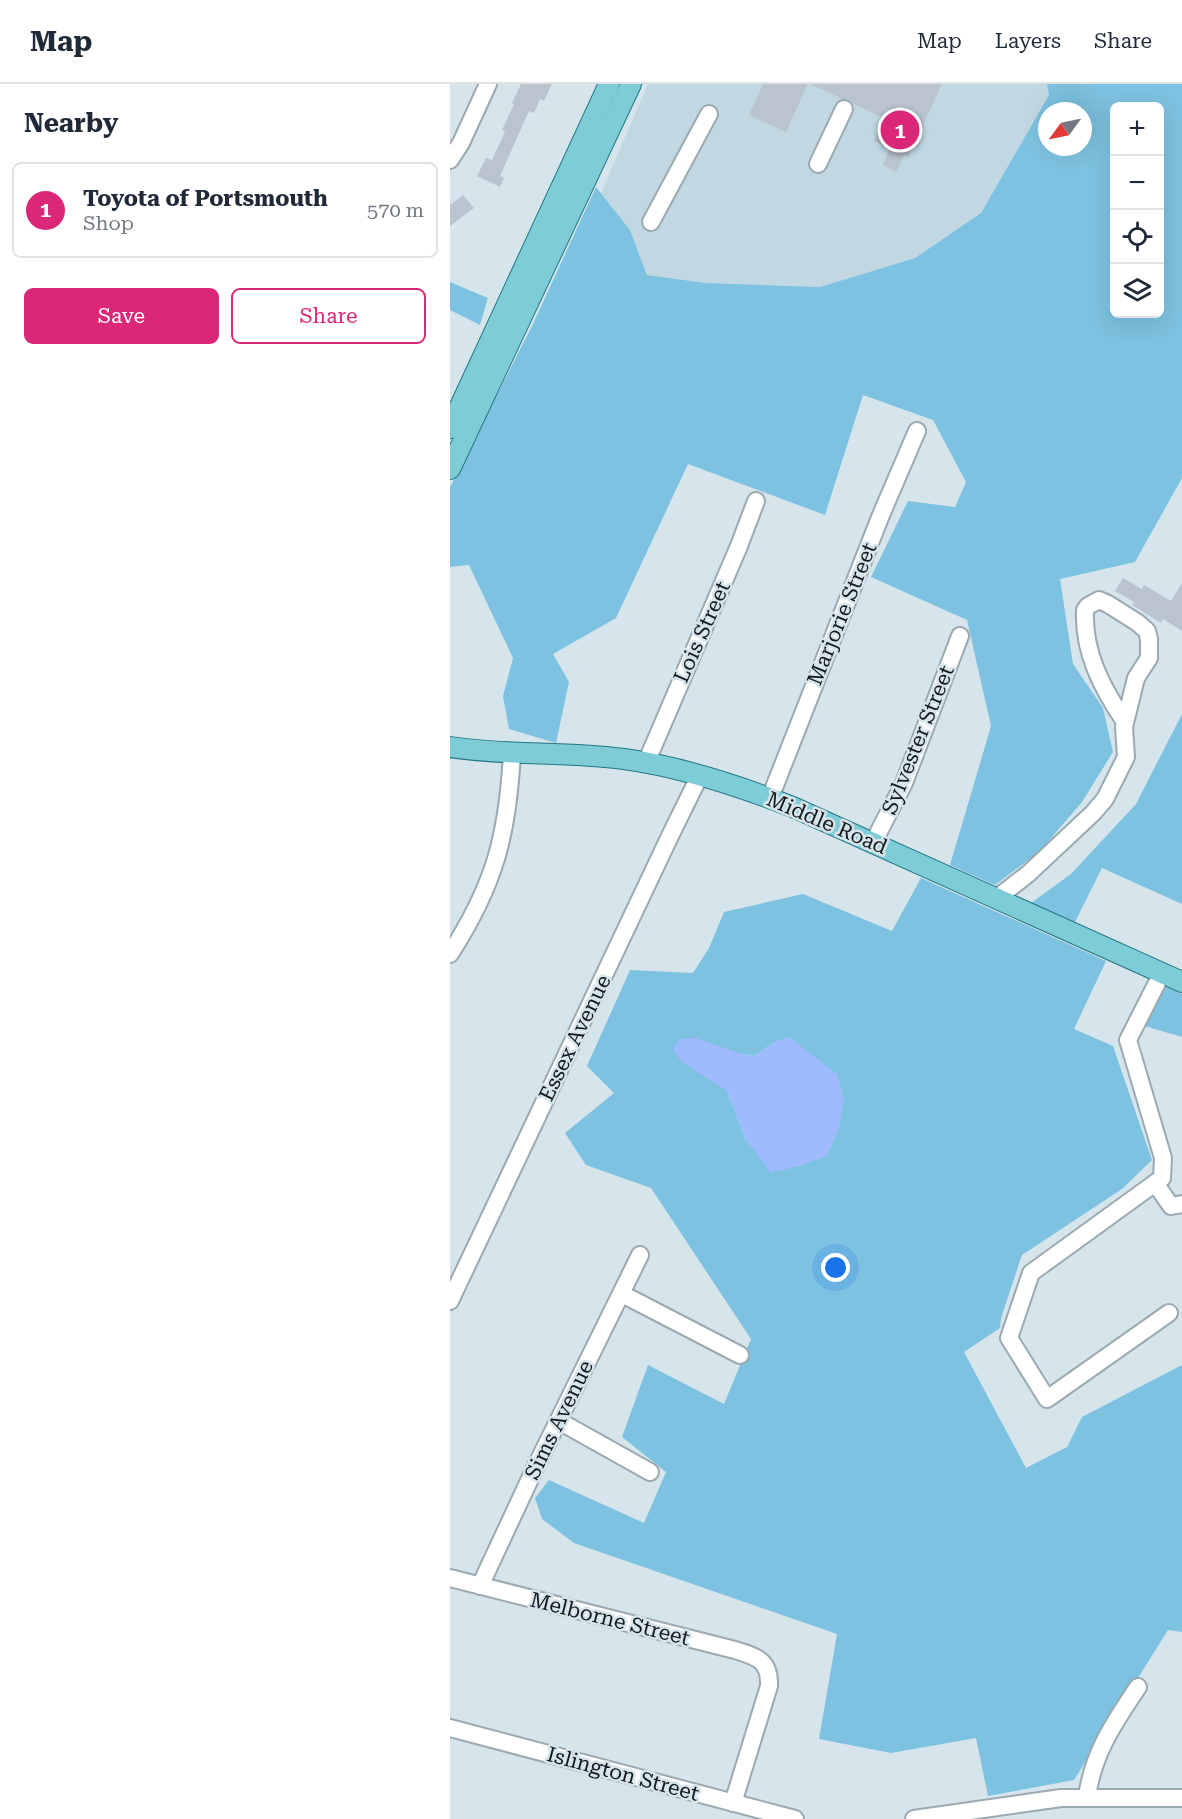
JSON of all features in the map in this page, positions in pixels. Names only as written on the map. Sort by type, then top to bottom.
[{"type":"main road","points":[[450,428],[609,84]]},
{"type":"main road","points":[[450,469],[631,84]]},
{"type":"main road","name":"Middle Road","points":[[450,747],[475,751],[598,757],[646,763],[700,776],[770,798],[1182,982]]},
{"type":"street","points":[[450,160],[461,143],[488,84]]},
{"type":"street","points":[[818,164],[844,109]]},
{"type":"street","points":[[651,222],[709,114]]},
{"type":"street","name":"Marjorie Street","points":[[770,798],[877,526],[917,431]]},
{"type":"street","name":"Lois Street","points":[[646,763],[735,556],[756,501]]},
{"type":"street","points":[[997,898],[1028,874],[1094,813],[1105,800],[1126,757],[1125,722],[1136,678],[1149,658],[1147,631],[1099,600],[1088,606],[1086,610],[1086,640],[1095,668],[1125,722]]},
{"type":"street","name":"Sylvester Street","points":[[873,843],[904,783],[960,636]]},
{"type":"street","points":[[450,954],[458,928],[491,879],[500,850],[511,791],[512,752]]},
{"type":"street","name":"Essex Avenue","points":[[450,1301],[700,776]]},
{"type":"street","points":[[1162,973],[1128,1040],[1163,1158],[1162,1178],[1031,1274],[1009,1338],[1047,1399],[1169,1313]]},
{"type":"street","points":[[1155,1183],[1171,1206],[1182,1204]]},
{"type":"street","name":"Sims Avenue","points":[[480,1586],[640,1255]]},
{"type":"street","points":[[622,1294],[740,1355]]},
{"type":"street","points":[[559,1421],[650,1472]]},
{"type":"street","name":"Melborne Street","points":[[450,1578],[735,1650],[762,1661],[767,1667],[770,1686],[734,1803]]},
{"type":"street","points":[[1087,1797],[1090,1776],[1106,1736],[1138,1687]]},
{"type":"street","name":"Islington Street","points":[[450,1728],[795,1819]]},
{"type":"street","points":[[914,1819],[1061,1798],[1182,1798]]},
{"type":"shaded area","points":[[648,84],[1047,84],[1049,95],[1045,102],[1038,102],[1038,114],[981,213],[915,258],[820,287],[706,283],[647,275],[630,230],[601,193]]},
{"type":"shaded area","points":[[1047,84],[1182,84],[1182,478],[1135,562],[1060,579],[1073,664],[1103,708],[1113,752],[1082,802],[1040,851],[995,885],[950,865],[991,726],[967,620],[871,577],[908,501],[955,507],[966,482],[933,420],[863,395],[825,515],[688,464],[616,618],[553,654],[569,682],[556,743],[509,729],[503,696],[513,658],[469,565],[450,567],[450,487],[532,326],[596,187],[630,230],[647,275],[706,283],[820,287],[915,258],[981,213],[1038,114],[1038,156],[1092,156],[1092,102],[1045,102],[1049,95]]},
{"type":"shaded area","points":[[450,282],[488,298],[480,325],[450,310]]},
{"type":"shaded area","points":[[1182,714],[1182,904],[1102,868],[1075,922],[1031,903],[1071,874],[1136,804]]},
{"type":"shaded area","points":[[921,878],[1106,961],[1074,1029],[1113,1046],[1152,1160],[1122,1189],[1022,1255],[1001,1318],[1000,1328],[964,1352],[1026,1468],[1067,1447],[1082,1417],[1182,1365],[1182,1632],[1168,1630],[1074,1780],[988,1796],[976,1738],[891,1753],[819,1739],[837,1634],[574,1543],[542,1519],[535,1498],[549,1480],[644,1523],[666,1472],[622,1437],[648,1365],[724,1404],[751,1339],[651,1188],[586,1165],[565,1133],[614,1093],[587,1066],[630,970],[693,973],[709,948],[724,912],[803,894],[892,931]],"holes":[[[774,1042],[746,1140],[727,1091],[742,1054],[755,1056]]]},
{"type":"shaded area","points":[[1150,980],[1182,994],[1182,1037],[1141,1025]]},
{"type":"shaded area","points":[[789,1037],[837,1074],[844,1100],[839,1128],[827,1156],[771,1173],[746,1140],[727,1091],[682,1062],[673,1050],[680,1039],[696,1038],[742,1054],[755,1056],[774,1042]]},
{"type":"building","points":[[521,84],[552,84],[544,101],[540,99],[534,113],[529,111],[500,176],[504,178],[500,187],[477,176],[486,158],[492,160],[505,132],[502,130]]},
{"type":"building","points":[[763,84],[808,84],[786,132],[749,115]]},
{"type":"building","points":[[810,84],[942,84],[908,157],[904,155],[896,172],[883,165],[890,148],[874,141],[884,118],[853,104],[848,99],[842,99]]},
{"type":"building","points":[[463,195],[474,208],[450,226],[450,205]]},
{"type":"building","points":[[1123,578],[1142,589],[1144,585],[1171,601],[1182,583],[1182,631],[1163,619],[1161,623],[1132,605],[1134,602],[1115,591]]},
{"type":"place","name":"Toyota of Portsmouth","points":[[900,130]]}]
